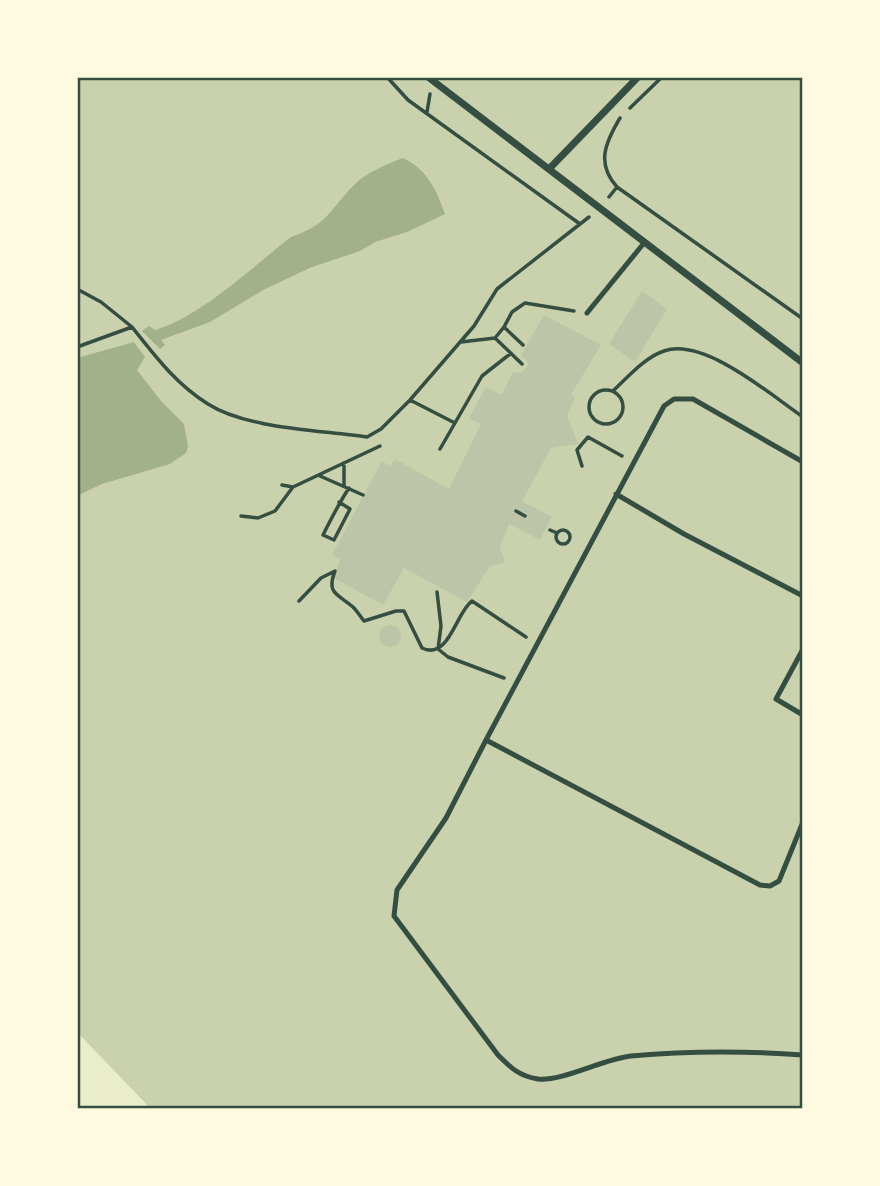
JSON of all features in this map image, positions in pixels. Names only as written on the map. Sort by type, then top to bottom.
[{"type":"street","points":[[428,77],[599,210],[783,345],[803,363]]},
{"type":"street","points":[[549,169],[638,77]]},
{"type":"lane","points":[[587,313],[644,243]]},
{"type":"lane","points":[[803,462],[693,399],[674,398],[664,405],[446,818],[397,890],[394,916],[498,1055],[516,1074],[541,1080],[564,1075],[598,1062],[631,1056],[803,1055]]},
{"type":"lane","points":[[616,495],[803,596]]},
{"type":"lane","points":[[803,649],[776,699],[803,715]]},
{"type":"lane","points":[[486,740],[760,885],[770,886],[779,881],[803,822]]},
{"type":"lane","points":[[796,844],[803,848]]},
{"type":"path","points":[[387,77],[408,100],[580,224]]},
{"type":"path","points":[[662,77],[619,119],[603,150],[606,176],[617,187],[803,319]]},
{"type":"path","points":[[77,289],[101,302],[132,327],[182,385],[210,405],[236,416],[367,437],[381,429],[410,400],[461,342],[497,289],[599,210],[617,187]]},
{"type":"path","points":[[461,342],[495,338],[512,312],[525,303],[587,313]]},
{"type":"path","points":[[77,346],[132,327]]},
{"type":"path","points":[[504,327],[523,345]]},
{"type":"path","points":[[495,338],[522,364]]},
{"type":"path","points":[[613,391],[621,398],[622,414],[609,424],[598,422],[589,408],[592,397],[601,390],[613,391],[664,350],[682,348],[716,359],[803,416]]},
{"type":"path","points":[[440,449],[453,422],[482,376],[509,354]]},
{"type":"path","points":[[410,400],[453,422]]},
{"type":"path","points":[[582,466],[577,450],[588,437],[622,456]]},
{"type":"path","points":[[282,485],[293,486],[320,476],[380,446]]},
{"type":"path","points":[[339,502],[349,509],[334,540],[323,535],[346,487],[345,465]]},
{"type":"path","points":[[320,476],[363,495]]},
{"type":"path","points":[[242,516],[258,518],[275,511],[293,486]]},
{"type":"path","points":[[516,511],[525,516]]},
{"type":"path","points":[[550,530],[557,533],[567,531],[569,541]]},
{"type":"path","points":[[557,533],[559,542],[577,544]]},
{"type":"path","points":[[299,601],[321,578],[335,571],[331,590],[364,621],[404,611],[422,648],[438,649],[448,657],[516,683]]},
{"type":"path","points":[[436,592],[441,626],[438,649]]},
{"type":"path","points":[[438,649],[472,601],[527,638]]},
{"type":"shaded area","points":[[77,77],[803,77],[803,1109],[151,1109],[77,1032]]},
{"type":"shaded area","points":[[403,158],[425,174],[445,214],[407,232],[375,242],[360,251],[312,267],[263,290],[210,322],[161,340],[165,345],[160,349],[142,331],[149,326],[155,330],[191,314],[291,237],[321,221],[359,180]]},
{"type":"shaded area","points":[[134,342],[145,357],[137,370],[161,401],[184,424],[188,446],[186,453],[170,464],[102,484],[77,496],[77,358]]},
{"type":"building","points":[[642,291],[667,309],[635,362],[609,344]]},
{"type":"building","points":[[544,315],[601,345],[571,395],[575,398],[567,416],[578,444],[551,448],[522,501],[552,517],[540,540],[509,524],[500,546],[505,563],[490,566],[467,602],[404,568],[383,605],[334,578],[340,560],[332,555],[382,461],[390,466],[395,459],[449,489],[481,424],[469,418],[486,387],[502,395],[513,372],[522,373],[529,363],[521,355]]},
{"type":"building","points":[[390,625],[398,628],[401,636],[398,644],[390,647],[382,644],[379,636],[382,628]]}]
